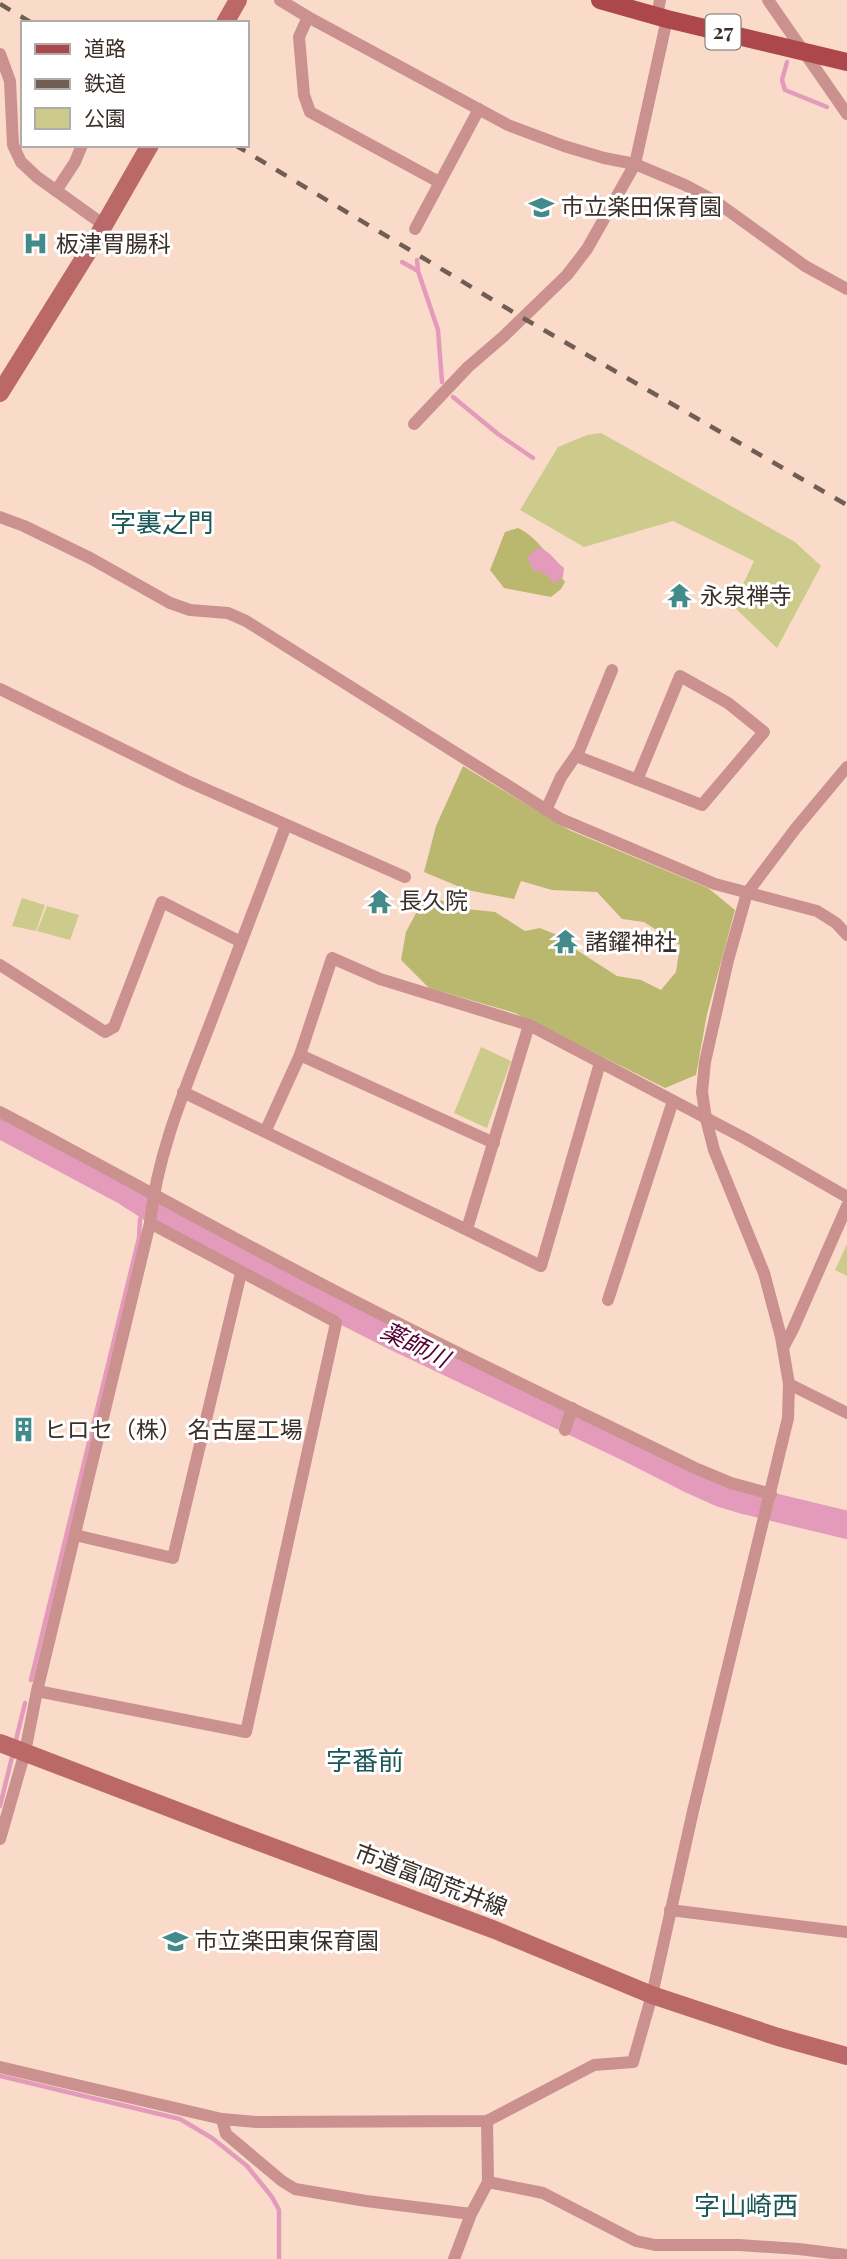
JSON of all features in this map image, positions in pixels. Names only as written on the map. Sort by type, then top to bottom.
[{"type":"main road","name":"27","points":[[600,0],[661,11],[847,62]]},
{"type":"street","points":[[226,21],[239,0]]},
{"type":"street","points":[[280,0],[308,18],[508,125],[564,146],[635,164],[685,185],[715,201],[785,253],[847,289]]},
{"type":"street","points":[[768,0],[847,114]]},
{"type":"street","points":[[414,424],[468,367],[567,275],[587,249],[635,164],[661,11]]},
{"type":"street","points":[[308,18],[299,37],[304,95],[310,112],[439,182]]},
{"type":"street","points":[[0,54],[8,71],[6,91],[17,121],[13,145],[21,162],[104,225]]},
{"type":"street","points":[[415,229],[479,109]]},
{"type":"street","points":[[56,191],[81,147]]},
{"type":"street","points":[[2,386],[104,225],[149,147]]},
{"type":"street","points":[[0,517],[90,558],[170,603],[190,610],[228,613],[246,621],[561,819],[715,884],[817,911],[836,923],[847,935]]},
{"type":"street","points":[[546,810],[561,777],[579,751],[612,670]]},
{"type":"street","points":[[576,756],[637,780],[702,805],[764,733],[729,703],[680,676],[637,780]]},
{"type":"street","points":[[0,689],[187,781],[405,877]]},
{"type":"street","points":[[0,2067],[222,2119],[257,2122],[487,2121],[594,2065],[633,2062],[652,1995],[788,1418],[789,1384],[764,1273],[714,1150],[706,1119],[702,1092],[705,1062],[725,971],[747,893],[847,767]]},
{"type":"street","points":[[0,1839],[25,1752],[37,1691],[150,1223],[153,1192],[183,1092],[286,825]]},
{"type":"street","points":[[0,965],[105,1032],[114,1027],[162,902],[242,942]]},
{"type":"street","points":[[266,1130],[300,1055],[332,958],[380,979],[529,1026],[746,1139],[847,1197]]},
{"type":"street","points":[[467,1229],[529,1026]]},
{"type":"street","points":[[300,1055],[494,1143]]},
{"type":"street","points":[[183,1092],[266,1130],[541,1266],[600,1063]]},
{"type":"street","points":[[608,1300],[673,1101]]},
{"type":"street","points":[[0,1112],[338,1293],[703,1472],[771,1494]]},
{"type":"street","points":[[783,1348],[847,1206]]},
{"type":"street","points":[[37,1691],[246,1732],[335,1322],[150,1223]]},
{"type":"street","points":[[75,1535],[173,1558],[241,1273]]},
{"type":"street","points":[[789,1384],[847,1413]]},
{"type":"street","points":[[565,1430],[572,1408]]},
{"type":"street","name":"市道富岡荒井線","points":[[0,1743],[495,1930],[652,1995],[778,2037],[847,2056]]},
{"type":"street","points":[[670,1910],[847,1932]]},
{"type":"street","points":[[222,2119],[226,2134],[295,2189],[471,2214]]},
{"type":"street","points":[[454,2259],[471,2214],[488,2182],[487,2121]]},
{"type":"street","points":[[488,2182],[543,2193],[636,2241],[655,2245],[739,2245],[847,2255]]},
{"type":"green space","points":[[601,433],[795,542],[821,566],[777,648],[733,606],[754,561],[673,521],[584,547],[520,510],[558,447],[587,435]]},
{"type":"green space","points":[[22,898],[45,905],[36,931],[12,926]]},
{"type":"green space","points":[[47,906],[79,915],[70,940],[37,931]]},
{"type":"green space","points":[[481,1047],[511,1061],[487,1128],[454,1113]]},
{"type":"green space","points":[[847,1244],[847,1276],[835,1270]]},
{"type":"shaded area","points":[[518,528],[533,538],[565,582],[551,597],[504,588],[490,570],[505,532]]},
{"type":"shaded area","points":[[539,547],[564,568],[563,577],[554,584],[547,575],[533,570],[527,557]]},
{"type":"shaded area","name":"諸鑃神社","points":[[463,766],[569,830],[708,888],[735,910],[707,1014],[696,1075],[665,1088],[515,1013],[429,988],[401,960],[406,932],[424,898],[449,902],[467,909],[495,912],[525,931],[540,928],[562,937],[575,949],[617,976],[641,980],[661,990],[676,972],[680,945],[644,922],[622,919],[597,892],[552,890],[521,881],[514,899],[467,890],[424,872],[436,826]]},
{"type":"waterway","points":[[787,62],[782,80],[785,90],[827,107]]},
{"type":"waterway","points":[[417,260],[418,270]]},
{"type":"waterway","points":[[402,262],[418,271],[438,330],[442,382]]},
{"type":"waterway","points":[[453,397],[498,434],[533,458]]},
{"type":"waterway","name":"薬師川","points":[[0,1124],[125,1191],[181,1227],[268,1272],[692,1480],[748,1501],[847,1525]]},
{"type":"waterway","points":[[31,1680],[139,1238],[140,1219]]},
{"type":"waterway","points":[[15,1744],[25,1703]]},
{"type":"waterway","points":[[0,1806],[13,1753]]},
{"type":"waterway","points":[[0,2076],[180,2119],[212,2138],[247,2166],[272,2197],[279,2210],[279,2259]]},
{"type":"railway","points":[[0,4],[29,21]]},
{"type":"railway","points":[[238,147],[523,318],[847,505]]},
{"type":"place","name":"市立楽田保育園","points":[[541,207]]},
{"type":"place","name":"板津胃腸科","points":[[36,244]]},
{"type":"place","name":"永泉禅寺","points":[[680,596]]},
{"type":"place","name":"長久院","points":[[379,901]]},
{"type":"place","name":"諸鑃神社","points":[[565,942]]},
{"type":"place","name":"ヒロセ（株） 名古屋工場","points":[[24,1430]]},
{"type":"place","name":"市立楽田東保育園","points":[[175,1941]]},
{"type":"district","name":"字裏之門","points":[[162,523]]},
{"type":"district","name":"字番前","points":[[365,1761]]},
{"type":"district","name":"字山崎西","points":[[746,2206]]}]
